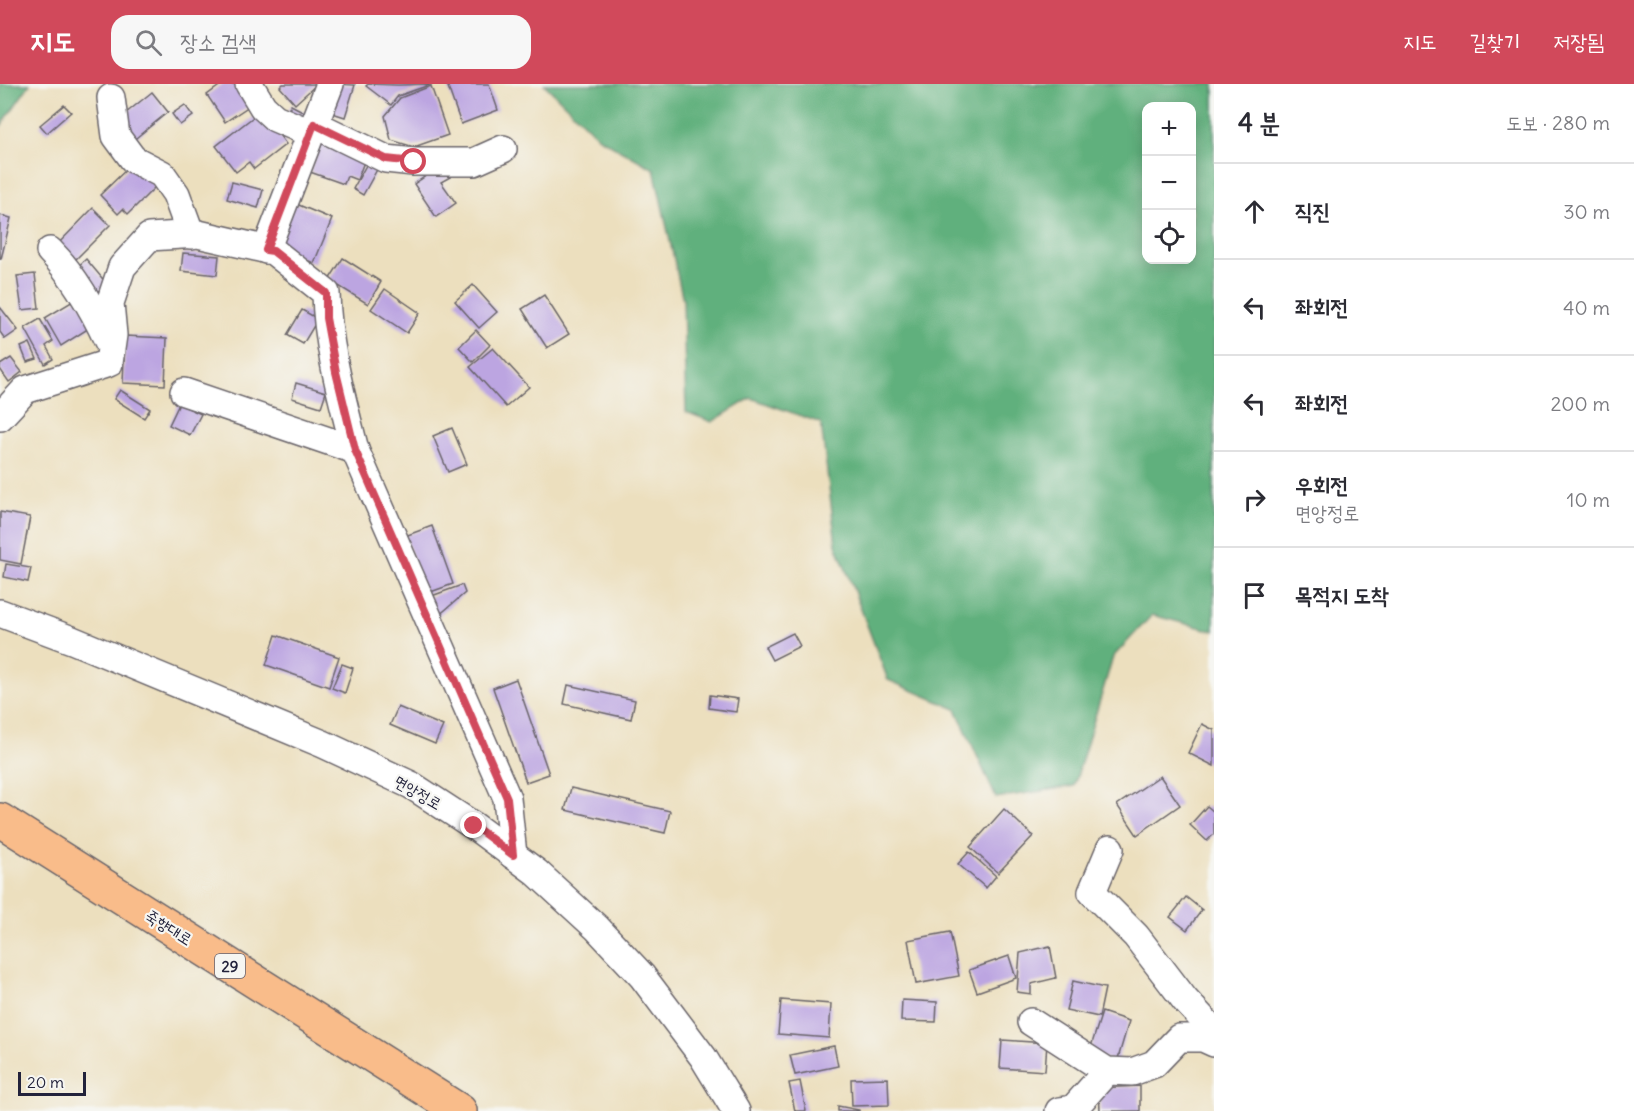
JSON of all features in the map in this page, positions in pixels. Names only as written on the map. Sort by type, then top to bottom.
[{"type":"main road","name":"죽향대로","points":[[0,820],[460,1111]]},
{"type":"street","points":[[249,84],[263,107],[275,118],[312,129],[386,159],[414,162],[474,162],[503,149]]},
{"type":"street","points":[[266,250],[330,84]]},
{"type":"street","points":[[111,98],[116,136],[133,159],[162,174],[176,194],[191,235]]},
{"type":"street","points":[[0,417],[24,390],[109,363],[113,335],[110,303],[122,267],[149,237],[198,234],[273,251],[326,293],[326,318],[336,372],[355,450],[507,798],[513,855]]},
{"type":"street","points":[[50,251],[60,261],[93,309],[111,347]]},
{"type":"street","points":[[184,392],[355,450]]},
{"type":"street","name":"면앙정로","points":[[0,613],[72,640],[323,744],[402,781],[474,826],[536,872],[597,928],[642,976],[703,1057],[736,1111]]},
{"type":"street","points":[[1110,849],[1092,892],[1136,936],[1185,1000],[1214,1031]]},
{"type":"street","points":[[1031,1022],[1107,1071],[1132,1072],[1154,1064],[1179,1038],[1203,1038],[1214,1043]]},
{"type":"street","points":[[1059,1111],[1073,1109],[1107,1071]]},
{"type":"green space","points":[[0,84],[30,84],[0,127]]},
{"type":"green space","points":[[544,84],[1214,84],[1214,631],[1152,615],[1113,657],[1074,786],[996,798],[956,709],[888,680],[836,544],[821,423],[751,398],[712,422],[686,412],[683,300],[654,169],[599,138]]},
{"type":"building","points":[[222,84],[238,84],[252,104],[225,122],[207,95]]},
{"type":"building","points":[[283,84],[317,84],[295,104],[280,87]]},
{"type":"building","points":[[334,84],[355,85],[345,117],[326,111]]},
{"type":"building","points":[[368,84],[432,84],[398,96],[391,105],[366,86]]},
{"type":"building","points":[[447,84],[489,84],[498,110],[461,124]]},
{"type":"building","points":[[431,86],[448,135],[414,147],[391,140],[385,116],[400,98]]},
{"type":"building","points":[[152,92],[168,112],[131,142],[115,122]]},
{"type":"building","points":[[64,105],[71,112],[47,133],[40,125]]},
{"type":"building","points":[[185,105],[193,116],[180,125],[172,114]]},
{"type":"building","points":[[291,105],[312,116],[286,116]]},
{"type":"building","points":[[261,111],[286,144],[254,169],[249,162],[236,172],[216,146]]},
{"type":"building","points":[[322,138],[367,154],[357,180],[347,176],[344,184],[310,172]]},
{"type":"building","points":[[370,158],[380,164],[363,195],[353,189]]},
{"type":"building","points":[[133,163],[156,186],[128,214],[123,209],[118,214],[100,195]]},
{"type":"building","points":[[444,164],[452,176],[441,182],[456,203],[436,217],[414,184]]},
{"type":"building","points":[[232,182],[263,190],[258,208],[227,199]]},
{"type":"building","points":[[294,203],[332,219],[314,263],[276,248]]},
{"type":"building","points":[[93,208],[110,225],[72,263],[55,247]]},
{"type":"building","points":[[0,215],[11,218],[1,259],[0,259]]},
{"type":"building","points":[[183,253],[219,256],[217,275],[181,271]]},
{"type":"building","points":[[343,258],[381,282],[368,304],[329,280]]},
{"type":"building","points":[[86,259],[107,284],[92,297],[72,272]]},
{"type":"building","points":[[35,274],[39,308],[22,310],[17,276]]},
{"type":"building","points":[[473,285],[497,312],[479,328],[455,301]]},
{"type":"building","points":[[385,289],[420,313],[407,333],[371,309]]},
{"type":"building","points":[[544,295],[569,334],[547,348],[522,309]]},
{"type":"building","points":[[78,298],[94,325],[61,346],[45,318]]},
{"type":"building","points":[[0,307],[18,330],[5,339],[0,332]]},
{"type":"building","points":[[302,310],[318,319],[303,344],[287,335]]},
{"type":"building","points":[[40,319],[53,341],[46,346],[53,359],[45,364],[25,328]]},
{"type":"building","points":[[476,330],[490,345],[473,362],[459,347]]},
{"type":"building","points":[[125,336],[167,338],[165,385],[123,383]]},
{"type":"building","points":[[30,343],[37,359],[27,362],[21,347]]},
{"type":"building","points":[[493,348],[529,387],[506,407],[470,367]]},
{"type":"building","points":[[11,358],[22,372],[9,382],[0,369],[0,365]]},
{"type":"building","points":[[296,383],[326,392],[321,407],[292,398]]},
{"type":"building","points":[[120,390],[150,409],[144,418],[114,399]]},
{"type":"building","points":[[179,404],[201,414],[190,435],[169,425]]},
{"type":"building","points":[[452,428],[467,464],[448,472],[433,436]]},
{"type":"building","points":[[0,512],[30,517],[21,564],[0,560]]},
{"type":"building","points":[[432,526],[453,584],[425,594],[405,536]]},
{"type":"building","points":[[6,564],[31,568],[28,582],[4,577]]},
{"type":"building","points":[[462,585],[465,593],[438,616],[429,597]]},
{"type":"building","points":[[793,633],[800,646],[772,660],[765,647]]},
{"type":"building","points":[[276,635],[339,657],[329,687],[266,665]]},
{"type":"building","points":[[342,664],[353,668],[345,693],[332,688]]},
{"type":"building","points":[[516,679],[549,774],[526,782],[493,688]]},
{"type":"building","points":[[568,685],[635,700],[631,719],[564,704]]},
{"type":"building","points":[[710,695],[738,699],[736,712],[709,708]]},
{"type":"building","points":[[398,707],[443,726],[435,744],[390,725]]},
{"type":"building","points":[[1202,724],[1214,730],[1214,766],[1188,753]]},
{"type":"building","points":[[1160,776],[1180,805],[1137,835],[1117,805]]},
{"type":"building","points":[[571,788],[670,811],[665,833],[565,810]]},
{"type":"building","points":[[1207,806],[1214,812],[1214,834],[1207,841],[1190,825]]},
{"type":"building","points":[[1004,809],[1033,836],[998,873],[970,847]]},
{"type":"building","points":[[969,852],[996,876],[986,888],[958,864]]},
{"type":"building","points":[[1186,897],[1202,910],[1187,930],[1170,917]]},
{"type":"building","points":[[950,932],[959,976],[916,984],[908,940]]},
{"type":"building","points":[[1050,946],[1056,978],[1031,984],[1031,994],[1017,992],[1020,953]]},
{"type":"building","points":[[1009,956],[1016,978],[977,992],[969,970]]},
{"type":"building","points":[[1073,981],[1105,988],[1099,1017],[1066,1010]]},
{"type":"building","points":[[781,1000],[831,1004],[829,1038],[778,1034]]},
{"type":"building","points":[[902,1000],[937,1002],[936,1022],[901,1021]]},
{"type":"building","points":[[1102,1012],[1129,1021],[1117,1062],[1089,1053]]},
{"type":"building","points":[[1002,1040],[1047,1043],[1045,1071],[1000,1068]]},
{"type":"building","points":[[834,1046],[838,1066],[795,1075],[790,1055]]},
{"type":"building","points":[[888,1078],[889,1105],[852,1106],[851,1079]]},
{"type":"building","points":[[800,1081],[806,1111],[795,1111],[789,1083]]},
{"type":"building","points":[[1140,1086],[1140,1111],[1100,1111],[1099,1088]]},
{"type":"building","points":[[838,1106],[859,1110],[859,1111],[838,1111]]},
{"type":"route","points":[[414,162],[386,159],[314,124],[266,250],[273,251],[326,293],[326,318],[336,372],[355,450],[507,798],[513,855],[474,826]]}]
